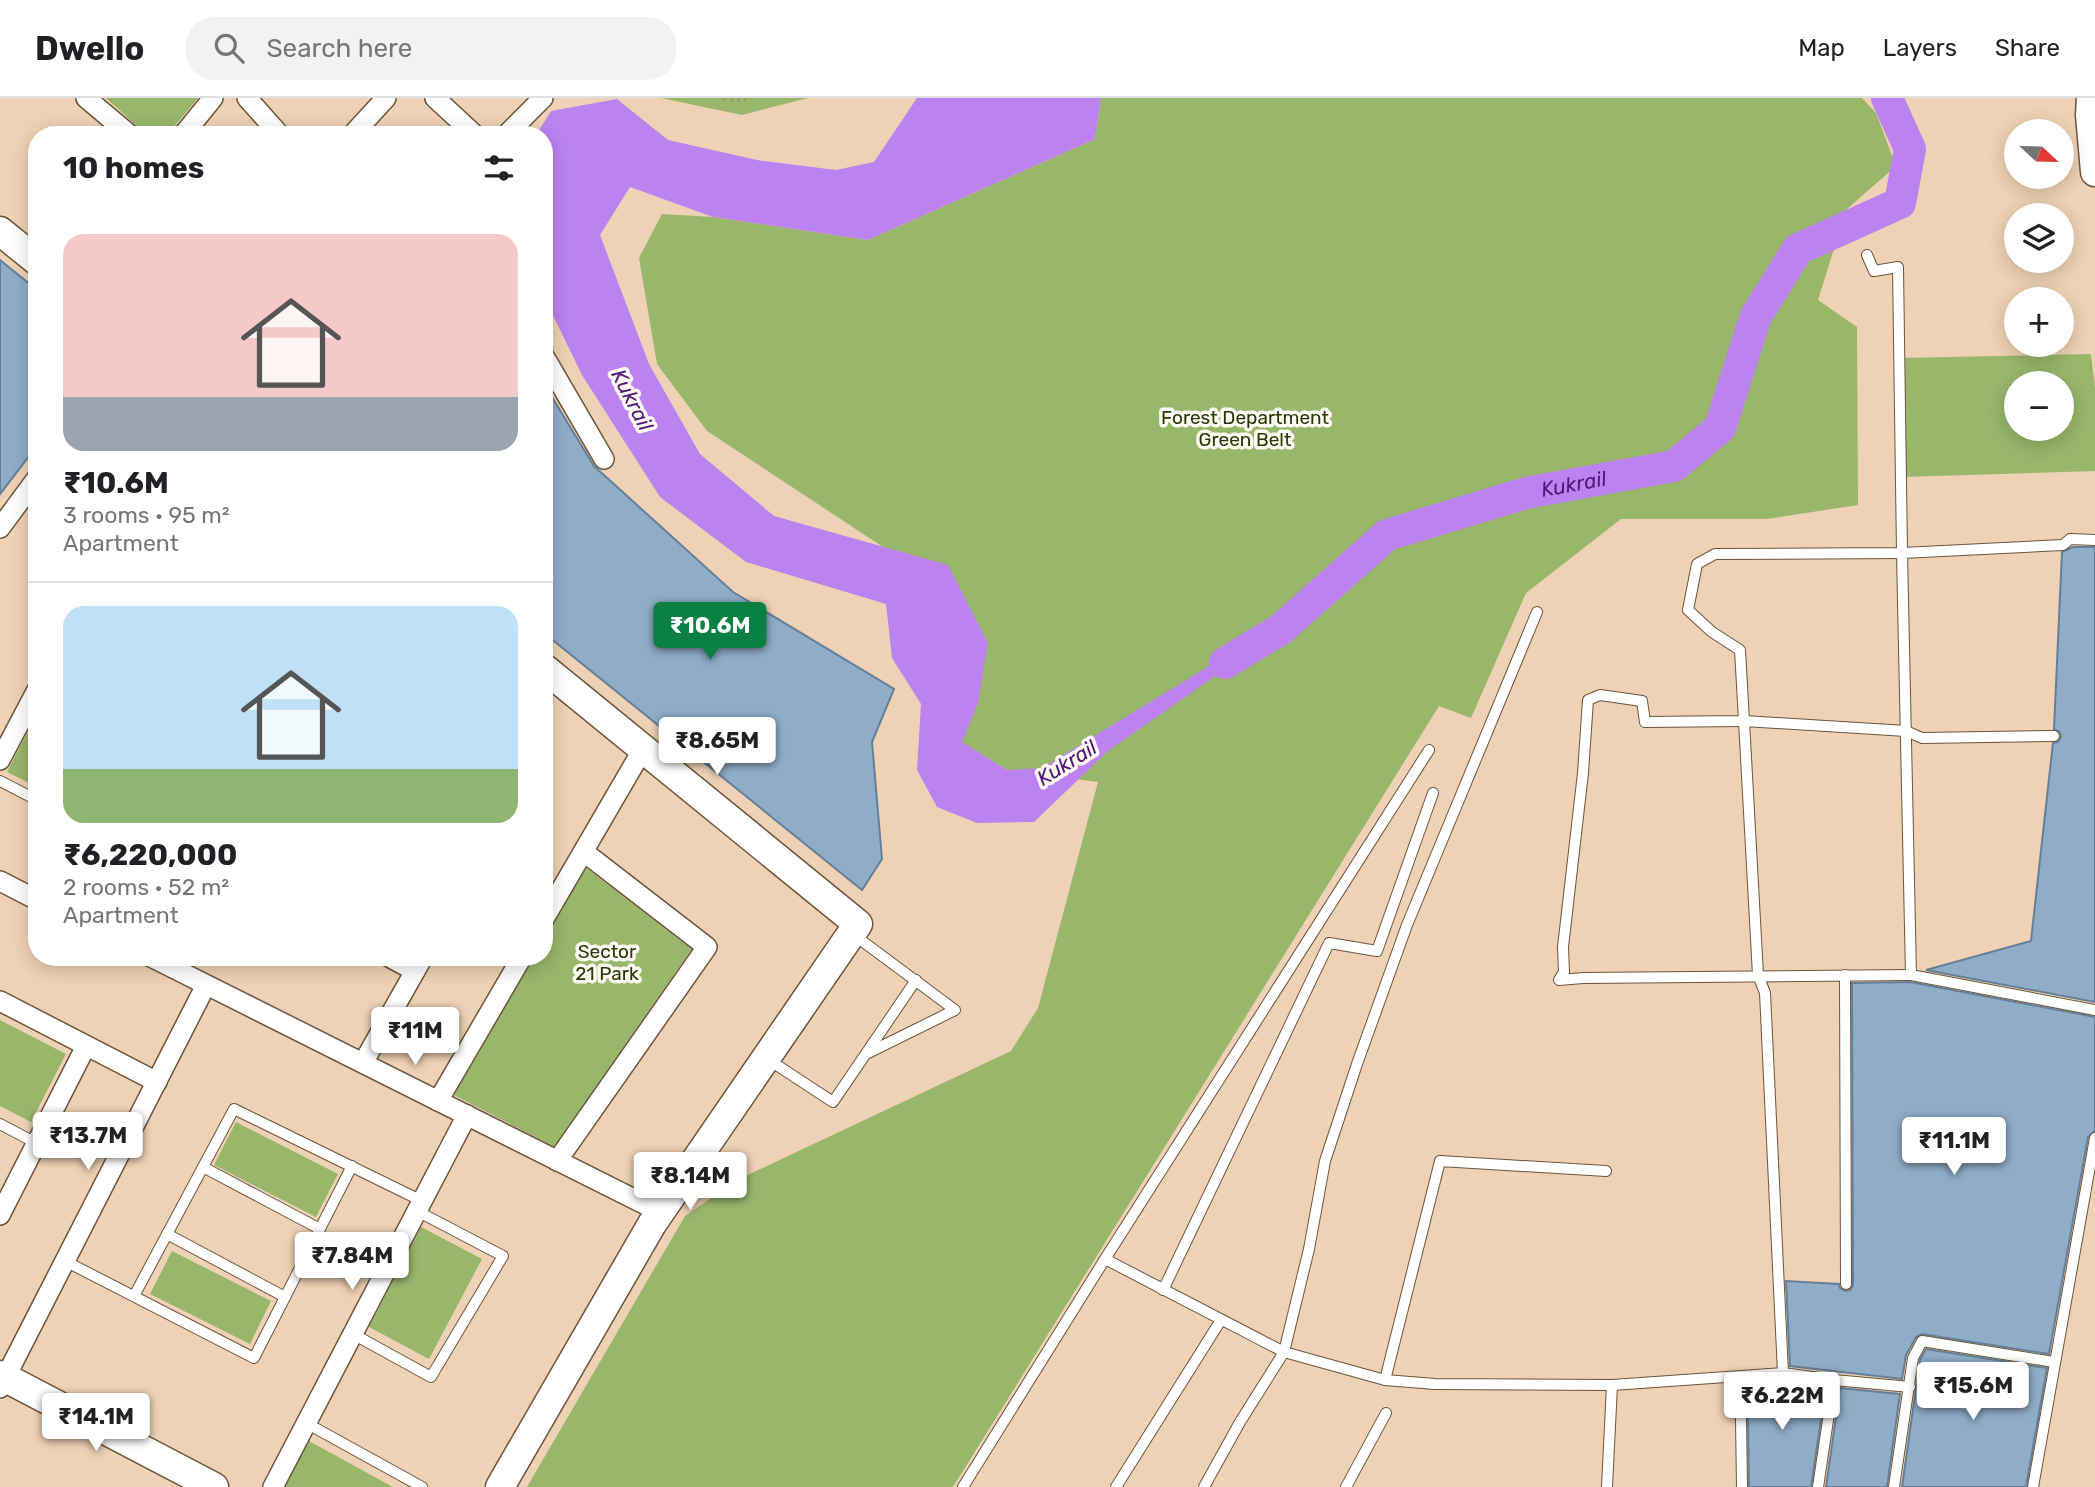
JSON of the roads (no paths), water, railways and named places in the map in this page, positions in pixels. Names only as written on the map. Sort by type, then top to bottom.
[{"type":"street","points":[[190,126],[213,98]]},
{"type":"street","points":[[247,98],[272,126]]},
{"type":"street","points":[[360,126],[386,98]]},
{"type":"street","points":[[435,98],[465,126]]},
{"type":"street","points":[[515,126],[543,98]]},
{"type":"street","points":[[2091,98],[2095,172]]},
{"type":"street","points":[[90,99],[120,126]]},
{"type":"street","points":[[0,232],[28,254]]},
{"type":"street","points":[[553,371],[604,459]]},
{"type":"street","points":[[0,528],[28,490]]},
{"type":"street","points":[[500,1487],[660,1213],[858,924],[553,675]]},
{"type":"street","points":[[0,760],[28,711]]},
{"type":"street","points":[[553,904],[643,749]]},
{"type":"street","points":[[558,1161],[707,947],[584,852]]},
{"type":"street","points":[[0,881],[28,895]]},
{"type":"street","points":[[169,966],[660,1213]]},
{"type":"street","points":[[363,1063],[418,966]]},
{"type":"street","points":[[438,1101],[517,966]]},
{"type":"street","points":[[206,985],[2,1381],[215,1487]]},
{"type":"street","points":[[0,1001],[157,1082]]},
{"type":"street","points":[[0,1214],[86,1046]]},
{"type":"street","points":[[273,1487],[467,1115]]},
{"type":"lane","points":[[1867,255],[1874,271],[1898,267],[1911,975]]},
{"type":"lane","points":[[1783,1373],[1765,993],[1758,975],[1740,650],[1712,632],[1688,610],[1697,564],[1715,554],[1902,553],[2063,545],[2070,539],[2095,540]]},
{"type":"lane","points":[[1204,1487],[1240,1422],[1284,1352],[1309,1248],[1325,1161],[1357,1064],[1406,925],[1537,612]]},
{"type":"lane","points":[[2054,736],[1922,738],[1906,731],[1744,721],[1645,722],[1642,701],[1600,695],[1588,700],[1583,773],[1563,947],[1564,972],[1559,980],[1758,975],[1911,975],[2095,1010]]},
{"type":"lane","points":[[963,1487],[1429,750]]},
{"type":"lane","points":[[0,781],[28,795]]},
{"type":"lane","points":[[1163,1290],[1329,943],[1377,951],[1433,793]]},
{"type":"lane","points":[[852,933],[955,1010],[867,1053]]},
{"type":"lane","points":[[1845,975],[1846,1284]]},
{"type":"lane","points":[[765,1058],[833,1102],[916,980]]},
{"type":"lane","points":[[134,1296],[234,1109],[352,1166],[503,1256],[431,1377],[353,1334]]},
{"type":"lane","points":[[0,1124],[36,1143]]},
{"type":"lane","points":[[2033,1487],[2095,1138]]},
{"type":"lane","points":[[1385,1380],[1440,1161],[1606,1171]]},
{"type":"lane","points":[[65,1261],[254,1358],[352,1166]]},
{"type":"lane","points":[[203,1167],[320,1229]]},
{"type":"lane","points":[[167,1234],[285,1297]]},
{"type":"lane","points":[[1105,1259],[1284,1352],[1385,1380],[1449,1384],[1612,1385],[1783,1373],[1910,1387]]},
{"type":"lane","points":[[1115,1487],[1221,1320]]},
{"type":"lane","points":[[1894,1487],[1913,1358],[1922,1340],[2054,1362]]},
{"type":"lane","points":[[1818,1487],[1834,1380]]},
{"type":"lane","points":[[1607,1487],[1612,1385]]},
{"type":"lane","points":[[1346,1487],[1386,1413]]},
{"type":"lane","points":[[1741,1419],[1742,1487]]},
{"type":"lane","points":[[306,1423],[422,1487]]},
{"type":"water","points":[[917,98],[1101,98],[1095,139],[868,240],[713,217],[630,187],[600,235],[649,364],[700,454],[774,516],[948,565],[988,643],[978,703],[962,742],[1007,770],[1042,768],[1237,649],[1261,640],[1241,658],[1108,751],[1034,822],[977,823],[937,807],[917,770],[921,704],[892,658],[886,604],[746,562],[660,497],[582,375],[553,315],[553,126],[542,126],[551,111],[617,99],[668,140],[757,160],[836,170],[874,162]]},
{"type":"waterway","name":"Kukrail","points":[[1225,663],[1281,629],[1387,535],[1526,493],[1674,466],[1720,428],[1756,316],[1798,249],[1900,203],[1910,149],[1887,98]]},
{"type":"park label","name":"Forest Department Green Belt","points":[[1245,428]]},
{"type":"park label","name":"Sector 21 Park","points":[[607,962]]}]
